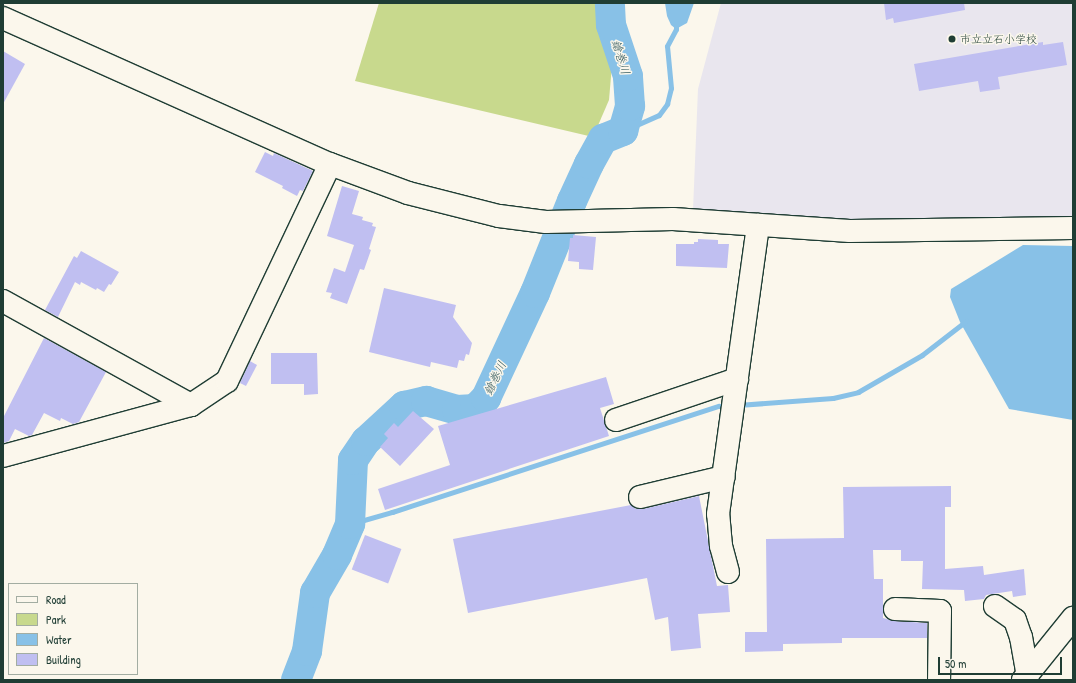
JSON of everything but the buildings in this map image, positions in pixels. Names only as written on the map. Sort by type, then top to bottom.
[{"type":"street","points":[[3,18],[330,164],[408,193],[499,216],[546,222],[673,219],[850,231],[1073,228]]},
{"type":"street","points":[[3,456],[191,405],[227,381],[330,164]]},
{"type":"street","points":[[728,572],[722,546],[718,514],[758,225]]},
{"type":"street","points":[[3,302],[191,405]]},
{"type":"street","points":[[616,420],[737,380]]},
{"type":"street","points":[[640,496],[724,477]]},
{"type":"street","points":[[995,606],[1015,620],[1021,637],[1026,677]]},
{"type":"street","points":[[895,610],[940,611],[939,680]]},
{"type":"street","points":[[1026,677],[1073,618]]},
{"type":"shaded area","points":[[721,3],[1073,3],[1073,222],[881,226],[693,210],[698,89]]},
{"type":"green space","points":[[379,3],[602,3],[612,65],[609,100],[593,137],[355,81]]},
{"type":"water","points":[[665,3],[694,3],[687,23],[676,29],[671,25],[667,16]]},
{"type":"water","points":[[1023,245],[1073,246],[1073,420],[1009,409],[960,322],[950,297],[951,289]]},
{"type":"waterway","name":"鎗巻川","points":[[296,680],[307,651],[315,593],[337,555],[350,524],[353,460],[366,441],[404,406],[426,401],[457,410],[475,409],[486,398],[535,293],[572,201],[589,164],[603,139],[623,131],[630,106],[628,76],[611,25],[610,3]]},
{"type":"waterway","points":[[623,131],[659,115],[667,104],[671,88],[667,46],[676,29],[676,22]]},
{"type":"waterway","points":[[738,405],[833,398],[858,392],[922,355],[966,321]]},
{"type":"waterway","points":[[350,524],[392,512],[719,406],[728,406]]},
{"type":"place","name":"市立立石小学校","points":[[952,39]]}]
